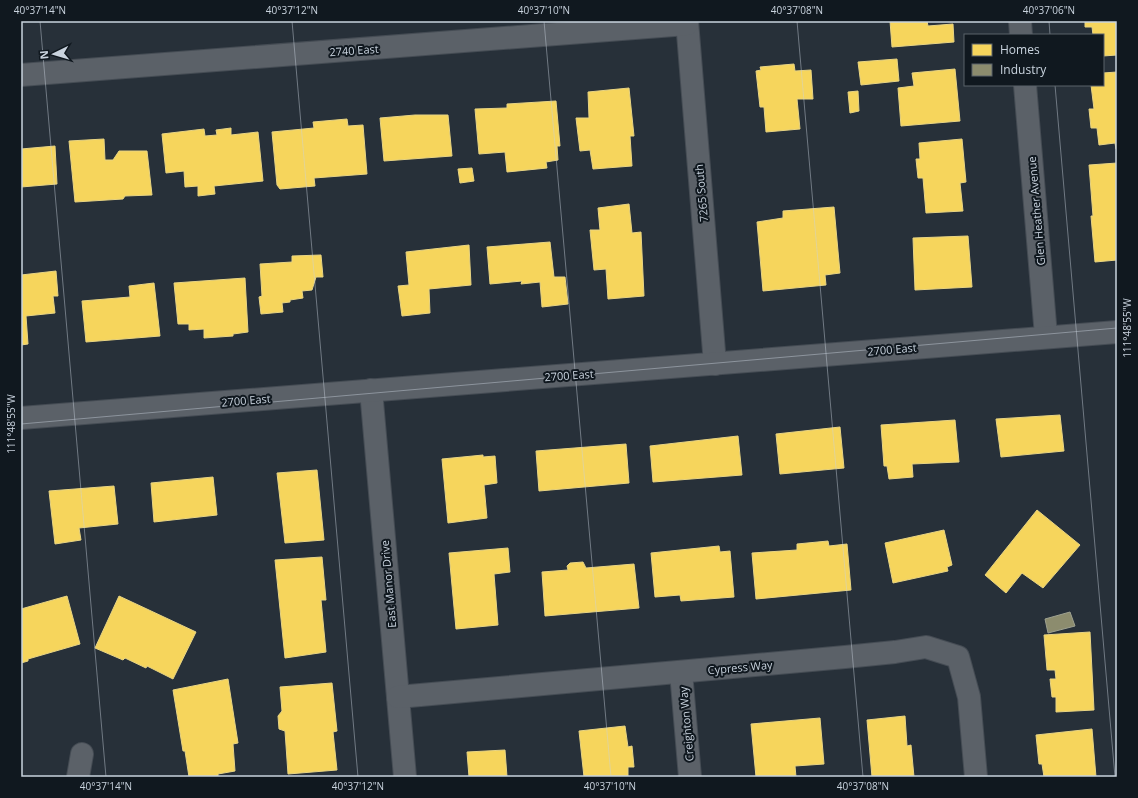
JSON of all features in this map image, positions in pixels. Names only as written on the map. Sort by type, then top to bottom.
[{"type":"street","points":[[1020,21],[1021,34]]},
{"type":"street","name":"2740 East","points":[[21,75],[687,22]]},
{"type":"street","name":"7265 South","points":[[687,22],[714,364]]},
{"type":"street","name":"Glen Heather Avenue","points":[[1025,86],[1046,336]]},
{"type":"street","name":"2700 East","points":[[21,418],[714,364],[1046,336],[1117,332]]},
{"type":"street","name":"East Manor Drive","points":[[371,390],[405,777]]},
{"type":"street","name":"Cypress Way","points":[[398,697],[874,654],[926,647],[958,657],[969,696],[976,777]]},
{"type":"street","name":"Creighton Way","points":[[682,672],[690,777]]},
{"type":"street","points":[[78,777],[82,754]]},
{"type":"building: Homes","points":[[890,21],[927,21],[928,26],[953,24],[954,42],[892,47]]},
{"type":"building: Homes","points":[[1085,21],[1117,21],[1117,55],[1104,56],[1104,34],[1093,34],[1092,27],[1085,27]]},
{"type":"building: Homes","points":[[897,59],[899,81],[861,85],[858,62]]},
{"type":"building: Homes","points":[[794,64],[795,71],[811,70],[813,99],[797,99],[800,129],[766,132],[764,107],[760,107],[756,71],[761,70],[760,67]]},
{"type":"building: Homes","points":[[955,69],[960,121],[901,126],[898,88],[914,86],[912,73]]},
{"type":"building: Homes","points":[[1117,72],[1117,149],[1115,143],[1099,145],[1097,128],[1091,128],[1089,109],[1094,109],[1091,86],[1104,86],[1104,73]]},
{"type":"building: Homes","points":[[629,88],[634,136],[630,136],[632,166],[593,169],[590,150],[580,151],[576,118],[589,118],[588,92]]},
{"type":"building: Homes","points":[[858,91],[859,111],[850,113],[848,92]]},
{"type":"building: Homes","points":[[556,101],[560,146],[557,146],[558,160],[546,162],[547,168],[507,172],[505,152],[479,154],[475,109],[507,108],[507,104]]},
{"type":"building: Homes","points":[[415,115],[448,115],[452,156],[384,161],[380,118]]},
{"type":"building: Homes","points":[[347,119],[348,126],[363,125],[367,174],[314,178],[315,186],[280,189],[277,185],[272,132],[314,128],[313,122]]},
{"type":"building: Homes","points":[[231,128],[231,135],[258,132],[263,181],[214,186],[215,194],[198,196],[198,186],[185,187],[184,171],[166,173],[162,134],[204,129],[205,136],[217,135],[216,130]]},
{"type":"building: Homes","points":[[104,139],[105,160],[113,160],[119,151],[147,151],[152,195],[125,196],[123,199],[75,202],[69,141]]},
{"type":"building: Homes","points":[[962,139],[966,182],[960,183],[963,211],[926,213],[923,178],[918,178],[916,159],[920,159],[919,143]]},
{"type":"building: Homes","points":[[55,146],[57,184],[21,187],[21,149]]},
{"type":"building: Homes","points":[[1117,163],[1117,260],[1095,262],[1089,165]]},
{"type":"building: Homes","points":[[472,168],[474,181],[460,183],[458,169]]},
{"type":"building: Homes","points":[[629,204],[632,233],[641,232],[644,296],[608,299],[606,269],[594,270],[590,230],[600,230],[598,208]]},
{"type":"building: Homes","points":[[834,207],[840,273],[825,275],[826,285],[763,291],[757,222],[783,218],[783,211]]},
{"type":"building: Homes","points":[[968,236],[972,287],[915,290],[913,238]]},
{"type":"building: Homes","points":[[550,242],[554,277],[565,277],[568,304],[542,307],[540,282],[521,284],[522,281],[490,284],[487,247]]},
{"type":"building: Homes","points":[[469,245],[471,285],[429,289],[430,313],[402,316],[398,286],[409,285],[406,252]]},
{"type":"building: Homes","points":[[321,255],[323,277],[316,277],[312,290],[302,291],[303,298],[282,303],[283,312],[261,314],[259,297],[262,296],[260,264],[292,262],[292,256]]},
{"type":"building: Homes","points":[[56,271],[58,296],[53,296],[55,313],[26,316],[28,344],[21,345],[21,275]]},
{"type":"building: Homes","points":[[245,278],[248,332],[233,334],[233,336],[204,338],[204,329],[189,330],[189,324],[178,324],[174,283]]},
{"type":"building: Homes","points":[[154,283],[160,336],[86,342],[82,301],[130,297],[129,286]]},
{"type":"building: Homes","points":[[1060,415],[1064,451],[1001,457],[996,419]]},
{"type":"building: Homes","points":[[955,420],[959,462],[912,464],[913,477],[889,479],[887,466],[884,466],[881,425]]},
{"type":"building: Homes","points":[[840,427],[844,468],[780,474],[776,434]]},
{"type":"building: Homes","points":[[738,436],[742,475],[653,482],[650,446]]},
{"type":"building: Homes","points":[[626,444],[629,483],[539,491],[536,451]]},
{"type":"building: Homes","points":[[483,455],[483,457],[495,456],[497,483],[484,485],[487,518],[448,523],[442,459]]},
{"type":"building: Homes","points":[[317,470],[324,540],[285,543],[277,473]]},
{"type":"building: Homes","points":[[213,477],[217,515],[154,522],[151,483]]},
{"type":"building: Homes","points":[[114,486],[118,524],[79,528],[81,540],[55,544],[49,491]]},
{"type":"building: Homes","points":[[1037,510],[1080,545],[1043,588],[1022,573],[1006,593],[985,575]]},
{"type":"building: Homes","points":[[944,530],[952,565],[947,567],[948,571],[893,583],[885,543]]},
{"type":"building: Homes","points":[[828,541],[829,546],[847,544],[851,590],[756,599],[752,553],[797,550],[797,544]]},
{"type":"building: Homes","points":[[719,546],[720,552],[730,551],[734,597],[681,601],[680,595],[655,597],[651,553]]},
{"type":"building: Homes","points":[[508,548],[510,572],[494,574],[498,625],[456,629],[449,553]]},
{"type":"building: Homes","points":[[322,557],[326,600],[321,600],[326,652],[285,658],[275,560]]},
{"type":"building: Homes","points":[[583,562],[586,568],[634,564],[639,608],[545,616],[542,572],[568,570],[567,566],[570,563]]},
{"type":"building: Homes","points":[[67,596],[80,644],[28,659],[28,661],[21,663],[21,609]]},
{"type":"building: Homes","points":[[119,596],[196,632],[173,679],[147,666],[146,668],[125,658],[123,660],[95,648]]},
{"type":"building: Homes","points":[[1090,632],[1094,710],[1056,712],[1056,697],[1052,697],[1050,679],[1056,679],[1055,670],[1047,670],[1044,635]]},
{"type":"building: Homes","points":[[228,679],[238,743],[233,744],[235,771],[218,774],[218,777],[189,777],[173,690]]},
{"type":"building: Homes","points":[[332,683],[337,731],[333,732],[337,770],[288,774],[285,731],[279,729],[278,716],[282,711],[280,687]]},
{"type":"building: Homes","points":[[905,716],[907,746],[911,745],[914,777],[872,777],[867,720]]},
{"type":"building: Homes","points":[[820,718],[824,764],[795,766],[796,777],[756,777],[751,724]]},
{"type":"building: Homes","points":[[625,726],[628,747],[632,746],[634,767],[628,767],[628,777],[584,777],[579,731]]},
{"type":"building: Homes","points":[[1092,729],[1096,777],[1044,777],[1042,764],[1039,764],[1036,735]]},
{"type":"building: Homes","points":[[505,750],[507,777],[469,777],[467,752]]},
{"type":"building: Industry","points":[[1070,612],[1075,626],[1048,633],[1045,619]]}]
